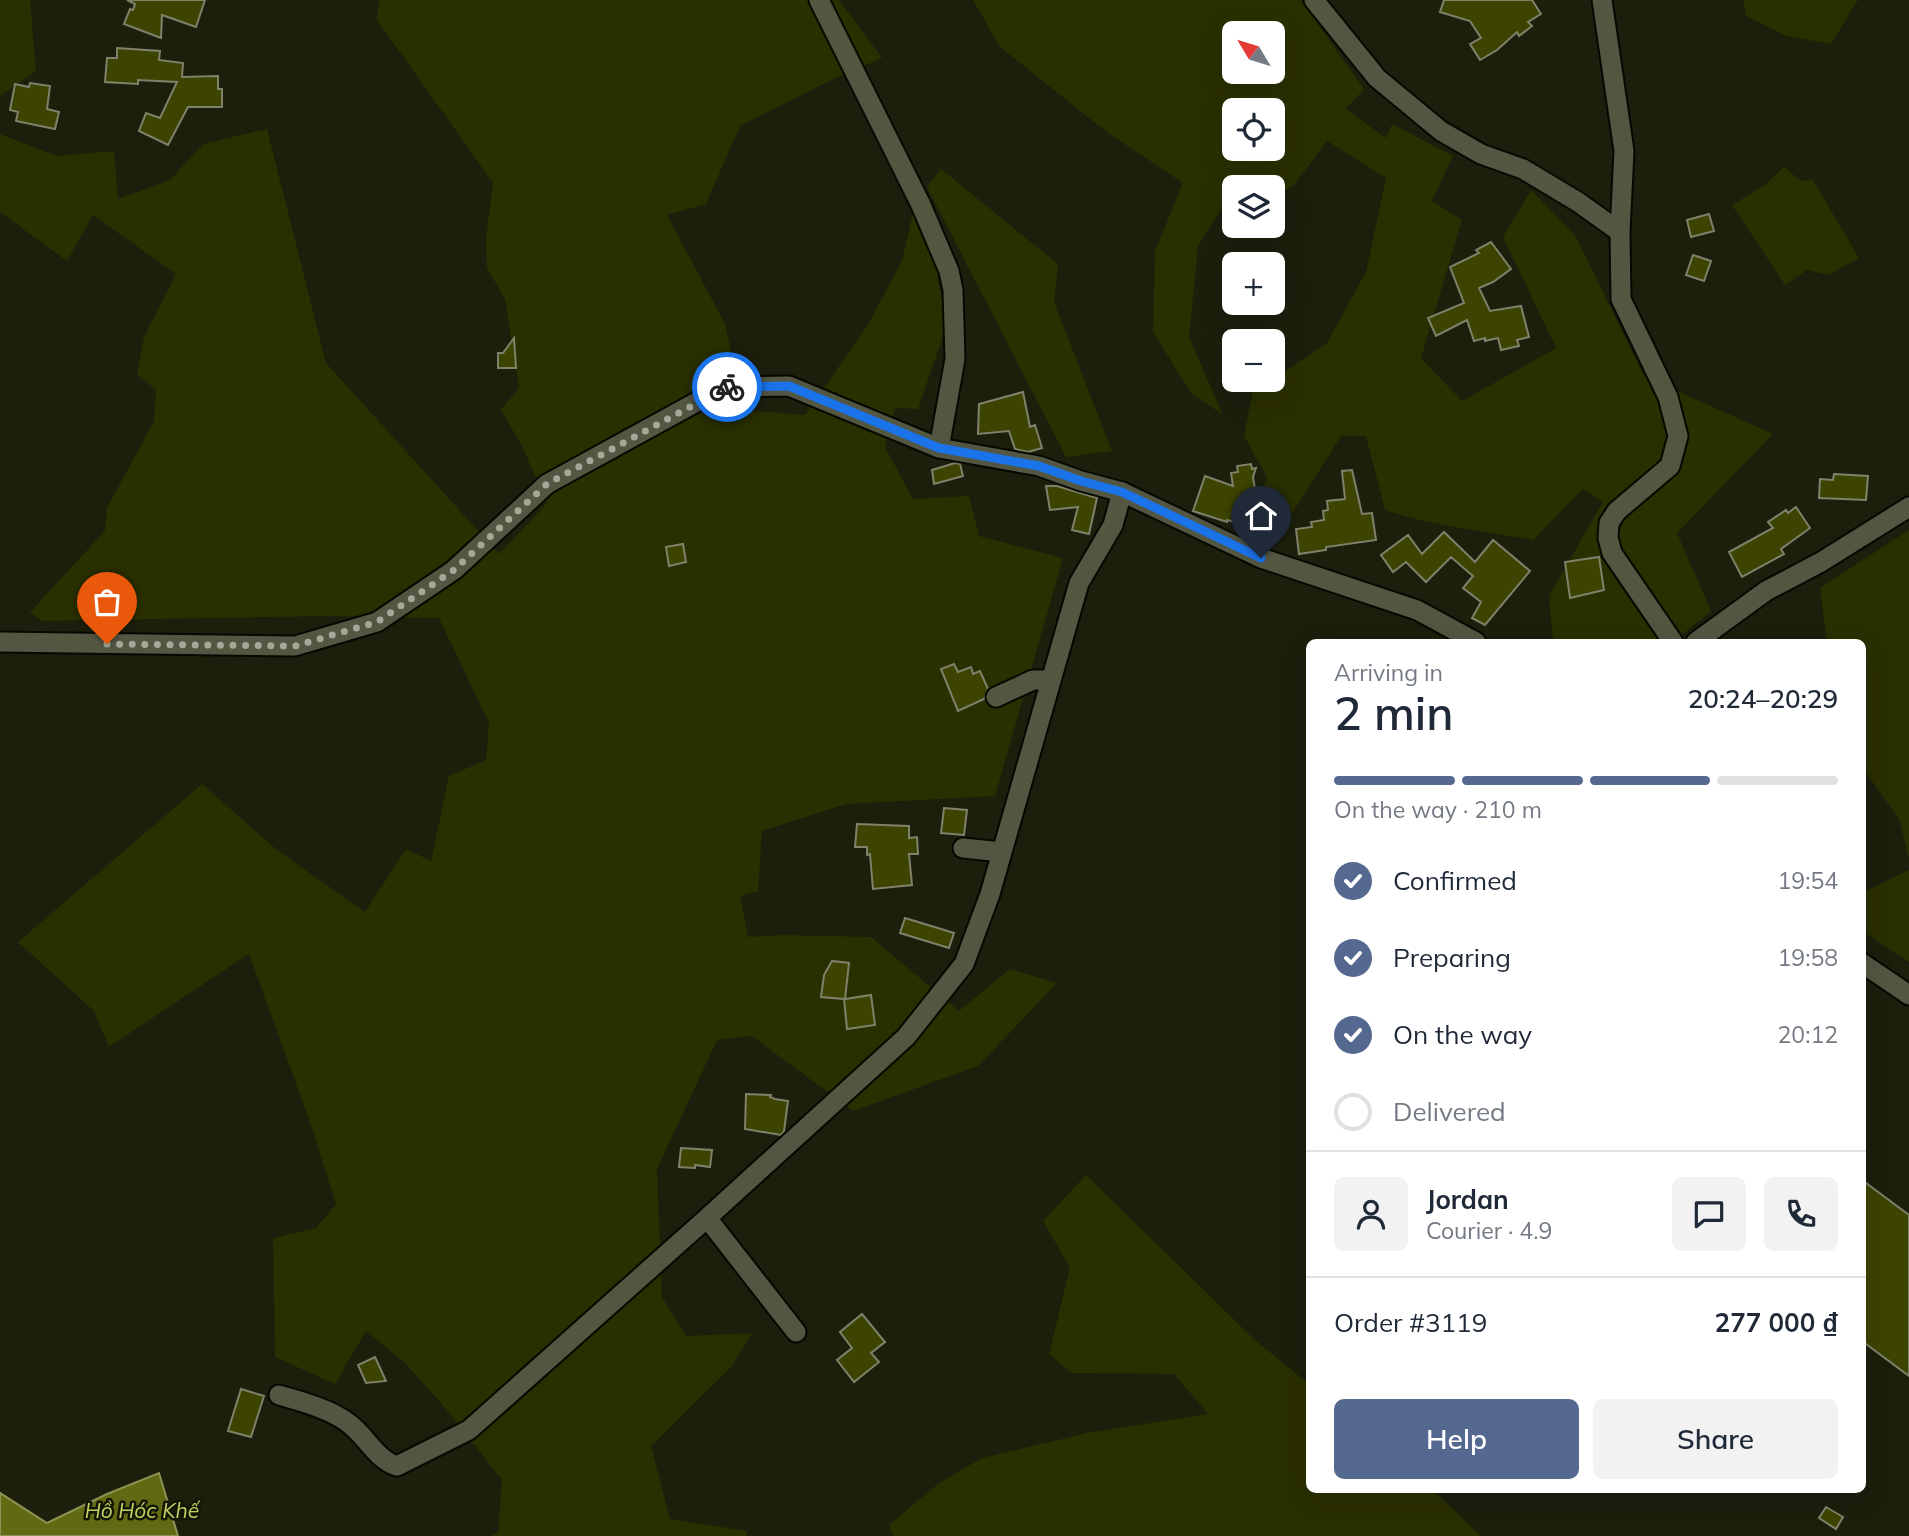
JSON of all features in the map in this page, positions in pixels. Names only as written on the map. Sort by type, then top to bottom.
[{"type":"street","points":[[819,0],[921,205],[949,271],[953,290],[955,359],[939,448]]},
{"type":"street","points":[[1314,0],[1377,78],[1441,131],[1481,154],[1535,176],[1620,232]]},
{"type":"street","points":[[1602,0],[1624,150],[1620,232],[1621,299],[1668,397],[1678,436],[1670,466],[1617,511],[1609,523],[1608,538],[1612,553],[1670,639]]},
{"type":"street","points":[[0,642],[295,646],[377,622],[454,570],[547,484],[724,387],[789,386],[939,448],[1039,466],[1122,492],[1261,558],[1417,610],[1470,639]]},
{"type":"street","points":[[279,1395],[319,1408],[347,1421],[382,1457],[397,1466],[469,1430],[906,1037],[964,964],[990,894],[1079,583],[1112,525],[1122,492]]},
{"type":"street","points":[[1700,639],[1766,591],[1842,549],[1909,507]]},
{"type":"street","points":[[996,697],[1033,681],[1051,680]]},
{"type":"street","points":[[963,848],[1002,852]]},
{"type":"street","points":[[1866,966],[1909,995]]},
{"type":"street","points":[[707,1218],[796,1332]]},
{"type":"shaded area","points":[[0,0],[30,0],[36,71],[0,96]]},
{"type":"shaded area","points":[[379,0],[839,0],[882,58],[833,79],[740,126],[706,204],[667,215],[725,324],[744,410],[805,415],[867,326],[902,261],[913,213],[947,247],[937,275],[947,324],[918,409],[895,408],[885,447],[913,499],[969,496],[979,536],[1063,558],[995,796],[846,804],[762,831],[758,891],[740,896],[748,937],[871,937],[959,1011],[1010,969],[1057,983],[978,1066],[853,1111],[752,1036],[717,1040],[657,1169],[662,1297],[686,1336],[752,1333],[732,1366],[651,1446],[670,1519],[747,1531],[746,1536],[490,1536],[498,1533],[502,1480],[442,1404],[404,1362],[366,1331],[335,1384],[275,1357],[273,1238],[316,1228],[336,1204],[310,1122],[249,954],[109,1047],[94,1011],[18,942],[202,784],[277,850],[365,912],[406,849],[431,861],[449,776],[486,760],[489,723],[439,618],[332,616],[42,621],[30,612],[105,531],[107,508],[154,421],[156,390],[137,374],[144,337],[176,274],[93,215],[67,261],[0,212],[0,134],[57,156],[114,151],[118,199],[170,180],[203,144],[267,129],[326,363],[499,554],[547,503],[521,444],[501,410],[519,388],[505,299],[487,268],[486,238],[493,183],[377,20]]},
{"type":"shaded area","points":[[973,0],[1301,0],[1364,89],[1346,109],[1386,138],[1392,124],[1453,156],[1432,201],[1462,220],[1421,358],[1462,401],[1556,348],[1503,237],[1531,190],[1575,235],[1644,376],[1773,434],[1677,533],[1711,611],[1677,639],[1553,639],[1549,596],[1603,502],[1583,489],[1533,540],[1403,516],[1385,510],[1366,436],[1341,436],[1273,544],[1247,534],[1267,477],[1244,436],[1253,392],[1285,392],[1285,369],[1327,343],[1366,272],[1386,178],[1327,141],[1294,185],[1285,190],[1285,175],[1222,175],[1222,208],[1198,246],[1189,337],[1223,415],[1191,393],[1153,332],[1155,251],[1183,183],[1108,133],[1000,47]]},
{"type":"shaded area","points":[[1743,0],[1858,0],[1831,44],[1786,36],[1746,16]]},
{"type":"shaded area","points":[[1784,167],[1801,181],[1813,180],[1859,258],[1829,275],[1807,270],[1785,285],[1732,205],[1765,185]]},
{"type":"shaded area","points":[[941,169],[1058,264],[1054,302],[1112,451],[1066,457],[927,187]]},
{"type":"shaded area","points":[[1909,530],[1909,858],[1899,819],[1866,773],[1866,639],[1827,639],[1820,588]]},
{"type":"shaded area","points":[[1909,870],[1909,962],[1866,934],[1866,891]]},
{"type":"shaded area","points":[[1086,1175],[1256,1341],[1306,1382],[1306,1493],[1436,1493],[1481,1536],[893,1536],[889,1525],[939,1483],[982,1458],[1087,1433],[1208,1414],[1174,1374],[1072,1373],[1049,1354],[1070,1268],[1043,1221]]},
{"type":"water","name":"Hồ Hóc Khế","points":[[159,1473],[178,1536],[0,1536],[0,1493],[47,1523]]},
{"type":"building","points":[[127,0],[205,0],[196,27],[162,15],[161,38],[124,24],[135,4]]},
{"type":"building","points":[[1444,0],[1532,0],[1541,14],[1528,22],[1532,26],[1519,36],[1517,32],[1497,50],[1480,60],[1470,44],[1481,38],[1470,21],[1440,12]]},
{"type":"building","points":[[117,48],[160,51],[159,60],[183,63],[182,77],[218,76],[218,89],[222,89],[222,107],[188,107],[168,145],[139,131],[146,113],[160,118],[177,82],[105,82],[107,58],[117,58]]},
{"type":"building","points":[[30,83],[50,86],[47,109],[59,112],[55,129],[16,121],[18,112],[10,110],[15,84],[29,87]]},
{"type":"building","points":[[1709,214],[1714,231],[1691,237],[1687,220]]},
{"type":"building","points":[[1491,242],[1511,269],[1479,288],[1490,311],[1521,306],[1529,337],[1517,340],[1519,346],[1501,350],[1498,338],[1474,341],[1467,320],[1436,336],[1428,318],[1464,303],[1450,267],[1479,253],[1476,250]]},
{"type":"building","points":[[1693,255],[1711,261],[1704,281],[1686,275]]},
{"type":"building","points":[[514,338],[516,368],[498,368],[498,353],[503,353]]},
{"type":"building","points":[[1023,392],[1030,427],[1035,425],[1042,448],[1028,452],[1015,449],[1009,431],[978,434],[979,404]]},
{"type":"building","points":[[960,464],[963,476],[934,484],[932,470]]},
{"type":"building","points":[[1251,464],[1252,469],[1256,468],[1253,477],[1258,508],[1247,510],[1245,502],[1238,523],[1193,511],[1205,476],[1233,486],[1231,473],[1238,472],[1237,466]]},
{"type":"building","points":[[1352,470],[1362,514],[1372,513],[1376,540],[1299,554],[1296,529],[1312,527],[1311,522],[1324,520],[1323,511],[1328,510],[1327,501],[1345,499],[1342,471]]},
{"type":"building","points":[[1834,474],[1868,476],[1866,500],[1819,498],[1820,479],[1833,480]]},
{"type":"building","points":[[1046,486],[1057,486],[1097,498],[1089,534],[1072,530],[1078,507],[1050,510]]},
{"type":"building","points":[[1796,507],[1810,528],[1781,549],[1784,554],[1742,577],[1729,552],[1773,528],[1768,522]]},
{"type":"building","points":[[1444,532],[1475,562],[1493,540],[1530,571],[1485,625],[1472,618],[1481,602],[1463,588],[1473,576],[1451,557],[1426,582],[1406,562],[1393,572],[1381,555],[1408,535],[1422,554]]},
{"type":"building","points":[[683,544],[686,562],[669,566],[666,547]]},
{"type":"building","points":[[1599,557],[1604,590],[1570,598],[1565,562]]},
{"type":"building","points":[[954,664],[958,672],[971,667],[973,674],[980,671],[988,689],[984,699],[958,711],[941,669]]},
{"type":"building","points":[[944,808],[967,810],[964,835],[941,833]]},
{"type":"building","points":[[857,824],[909,826],[909,838],[917,837],[918,854],[909,854],[912,885],[873,889],[867,847],[855,847]]},
{"type":"building","points":[[905,918],[954,933],[949,948],[900,933]]},
{"type":"building","points":[[832,961],[849,963],[845,999],[871,995],[875,1025],[847,1029],[844,999],[821,997],[824,975]]},
{"type":"building","points":[[746,1094],[771,1095],[770,1097],[775,1099],[788,1101],[784,1131],[781,1135],[745,1129]]},
{"type":"building","points":[[681,1148],[712,1150],[710,1167],[679,1167]]},
{"type":"building","points":[[1866,1183],[1909,1215],[1909,1376],[1866,1344]]},
{"type":"building","points":[[862,1314],[885,1342],[871,1353],[879,1362],[854,1382],[837,1360],[852,1348],[840,1332]]},
{"type":"building","points":[[375,1357],[386,1381],[366,1383],[358,1365]]},
{"type":"building","points":[[241,1389],[264,1396],[251,1437],[228,1431]]},
{"type":"building","points":[[1826,1507],[1843,1517],[1836,1529],[1819,1518]]},
{"type":"way so far","points":[[107,644],[295,646],[377,622],[454,570],[547,484],[727,387]]},
{"type":"route","points":[[727,387],[789,386],[939,448],[1039,466],[1122,492],[1261,558]]}]
